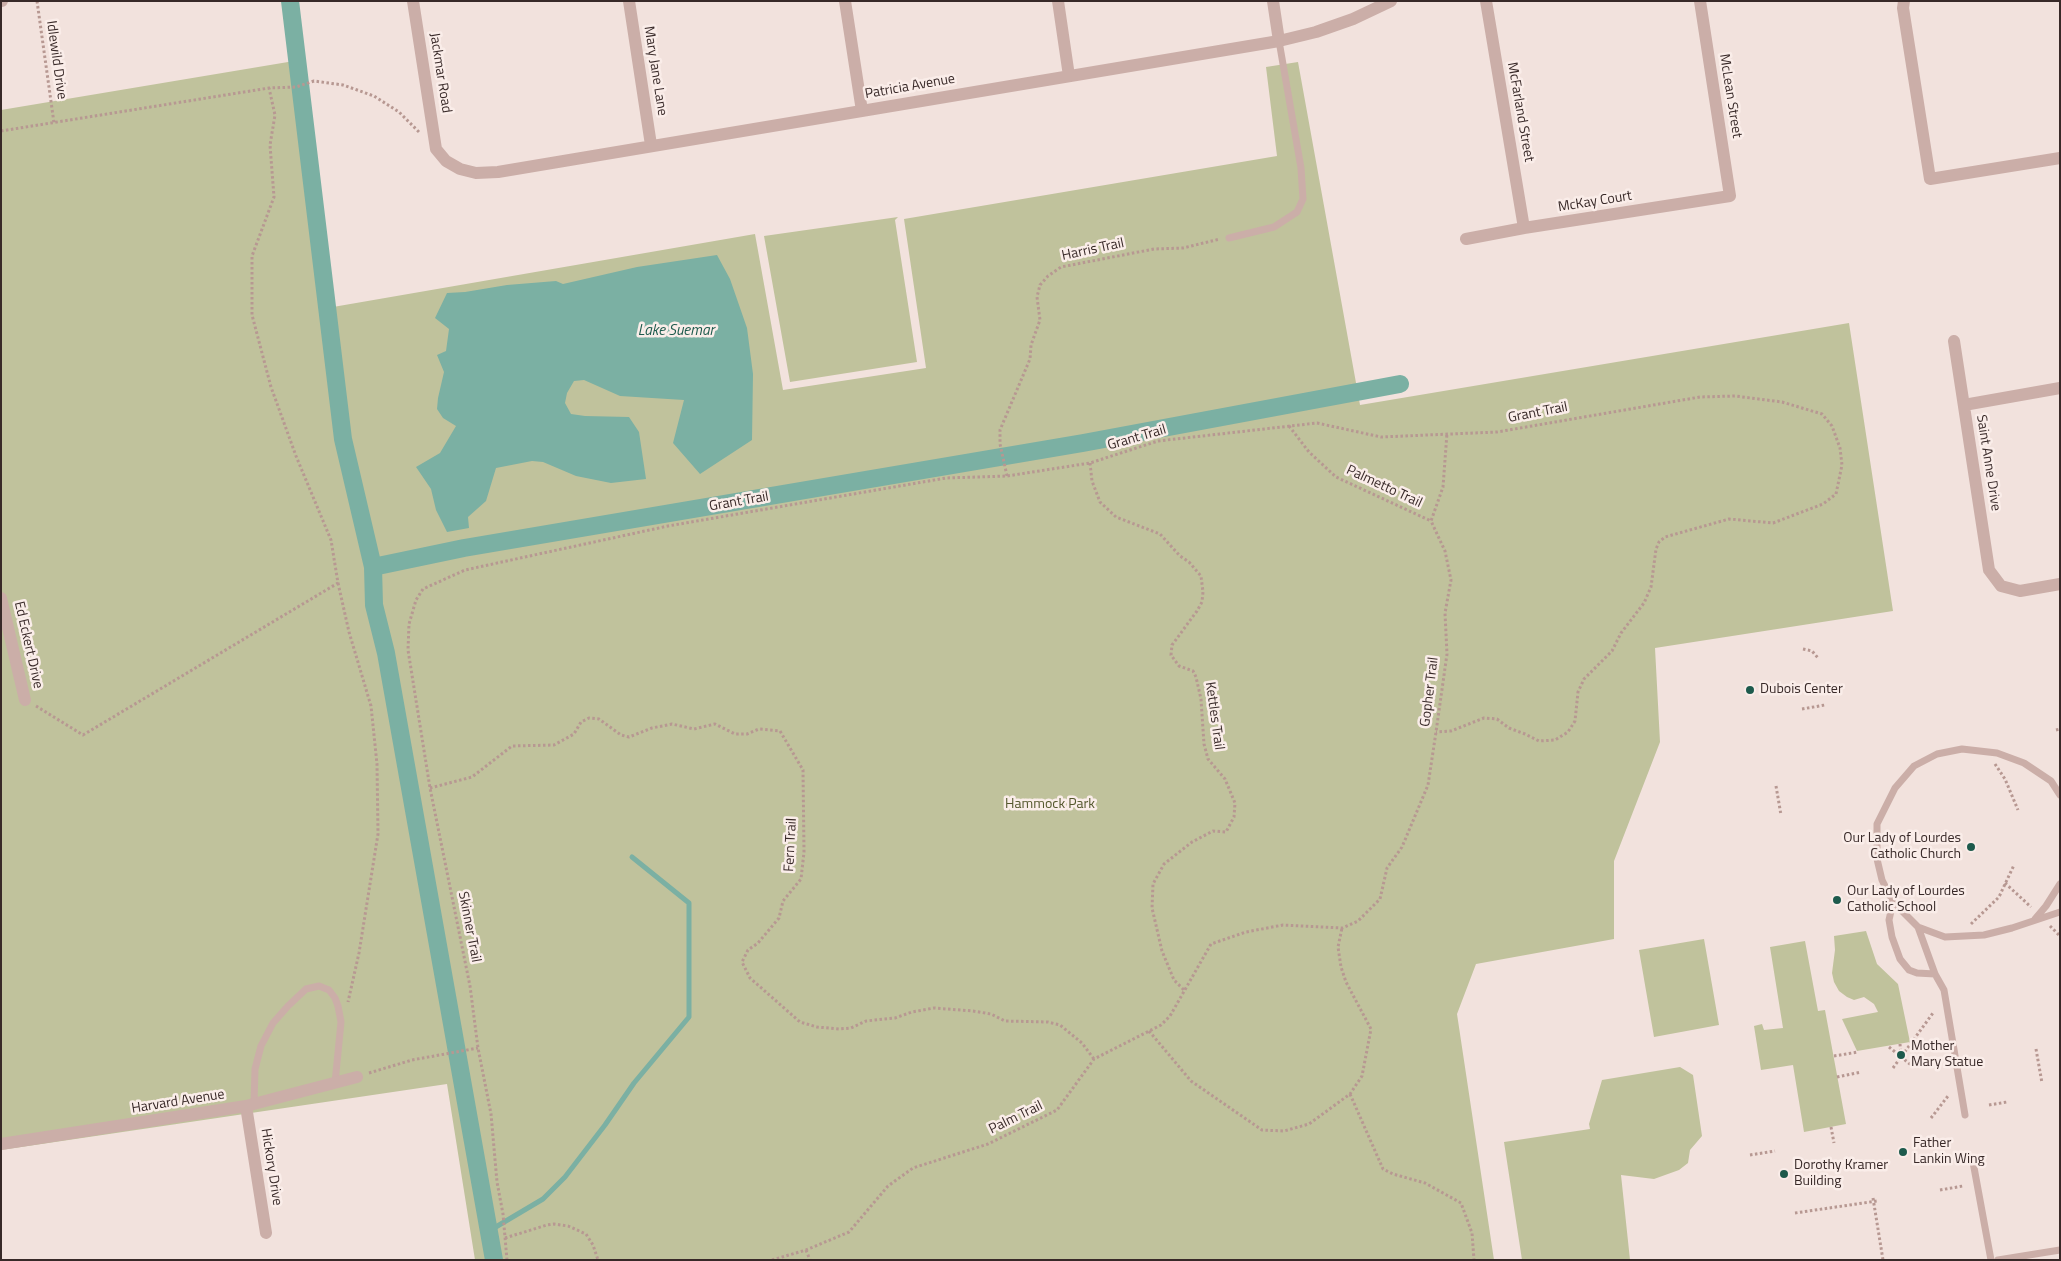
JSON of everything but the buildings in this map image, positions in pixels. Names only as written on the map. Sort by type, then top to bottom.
[{"type":"street","name":"Jackmar Road","points":[[414,1],[436,148]]},
{"type":"street","name":"Mary Jane Lane","points":[[629,1],[651,145]]},
{"type":"street","points":[[845,1],[862,111]]},
{"type":"street","points":[[1058,1],[1069,76]]},
{"type":"street","points":[[1273,1],[1279,41]]},
{"type":"street","name":"Patricia Avenue","points":[[436,148],[446,161],[460,169],[476,173],[498,172],[1279,41],[1316,32],[1353,19],[1392,1]]},
{"type":"street","name":"McFarland Street","points":[[1486,1],[1524,228]]},
{"type":"street","name":"McLean Street","points":[[1700,1],[1730,196]]},
{"type":"street","points":[[1904,1],[1903,8],[1930,179],[2060,158]]},
{"type":"street","name":"McKay Court","points":[[1466,239],[1524,228],[1730,196]]},
{"type":"street","name":"Saint Anne Drive","points":[[1954,341],[1989,570],[2001,586],[2020,591],[2060,584]]},
{"type":"street","points":[[1964,405],[2060,388]]},
{"type":"street","name":"Ed Eckert Drive","points":[[1,598],[25,700]]},
{"type":"street","name":"Harvard Avenue","points":[[1,1144],[250,1105],[356,1077]]},
{"type":"street","name":"Hickory Drive","points":[[250,1105],[266,1233]]},
{"type":"lane","points":[[1229,238],[1274,227],[1297,212],[1303,199],[1301,168],[1279,41]]},
{"type":"lane","points":[[2060,795],[2051,781],[2024,763],[1996,753],[1962,749],[1937,754],[1914,766],[1895,788],[1878,824],[1877,859],[1882,880],[1893,902],[1918,927],[1945,937],[1984,935],[2060,912]]},
{"type":"lane","points":[[2034,920],[2046,906],[2060,884]]},
{"type":"lane","points":[[1893,902],[1889,920],[1892,937],[1900,959],[1909,970],[1917,973],[1935,974]]},
{"type":"lane","points":[[1918,927],[1935,974],[1944,990],[1965,1115]]},
{"type":"lane","points":[[250,1105],[255,1069],[261,1046],[273,1023],[306,989],[319,986],[329,990],[335,998],[342,1022],[335,1083]]},
{"type":"lane","points":[[1973,1162],[1991,1260]]},
{"type":"lane","points":[[1998,1260],[2060,1250]]},
{"type":"path","name":"Idlewild Drive","points":[[37,1],[54,123]]},
{"type":"path","points":[[1,131],[269,88],[296,87],[314,82],[343,85],[374,96],[399,112],[436,148]]},
{"type":"path","points":[[269,88],[274,115],[270,145],[274,197],[252,256],[252,315],[271,387],[296,456],[331,540],[349,632],[371,706],[377,764],[378,834],[359,953],[350,997],[342,1022]]},
{"type":"path","name":"Harris Trail","points":[[1007,476],[1000,444],[1000,430],[1030,359],[1031,345],[1040,320],[1037,297],[1040,285],[1048,276],[1061,267],[1154,249],[1183,248],[1229,238]]},
{"type":"path","name":"Grant Trail","points":[[416,600],[423,589],[465,570],[668,526],[946,478],[1007,476],[1090,463],[1158,441],[1317,423],[1381,437],[1497,432],[1700,397],[1735,396],[1782,402],[1822,414],[1832,426],[1840,448],[1842,465],[1836,494],[1823,504],[1773,523],[1729,519],[1665,537],[1659,542],[1656,549],[1651,587],[1644,603],[1621,632],[1612,651],[1584,679],[1578,692],[1575,721],[1568,732],[1555,740],[1539,742],[1509,728],[1497,720],[1484,718],[1451,731],[1436,732]]},
{"type":"path","name":"Palmetto Trail","points":[[1289,426],[1309,452],[1336,477],[1431,521]]},
{"type":"path","points":[[1431,521],[1443,487],[1447,433]]},
{"type":"path","name":"Kettles Trail","points":[[1090,463],[1092,481],[1100,502],[1116,518],[1160,534],[1201,576],[1202,602],[1197,612],[1172,645],[1171,656],[1179,666],[1193,671],[1196,677],[1201,700],[1204,744],[1208,759],[1226,778],[1234,803],[1234,816],[1226,832],[1213,831],[1192,842],[1164,864],[1153,884],[1152,908],[1162,952],[1174,980],[1184,990]]},
{"type":"path","name":"Gopher Trail","points":[[1342,928],[1358,921],[1380,898],[1387,868],[1402,847],[1428,785],[1447,654],[1445,613],[1450,580],[1446,551],[1431,521]]},
{"type":"path","points":[[25,700],[83,735],[338,583]]},
{"type":"path","name":"Skinner Trail","points":[[416,600],[409,624],[408,650],[430,788],[470,986],[478,1048],[490,1114],[507,1260]]},
{"type":"path","points":[[1803,649],[1812,651],[1818,658]]},
{"type":"path","points":[[1802,709],[1825,705]]},
{"type":"path","name":"Fern Trail","points":[[430,788],[472,777],[512,746],[554,744],[574,734],[581,722],[589,718],[599,719],[621,735],[629,737],[652,728],[672,724],[694,729],[715,724],[735,734],[747,734],[759,730],[780,731],[803,770],[804,852],[801,879],[782,901],[779,918],[758,943],[748,950],[742,962],[750,978],[800,1022],[817,1027],[851,1028],[866,1021],[895,1018],[912,1012],[934,1008],[973,1011],[991,1014],[1005,1021],[1048,1022],[1060,1025],[1082,1043],[1094,1059]]},
{"type":"path","points":[[1987,752],[2005,778],[2018,810]]},
{"type":"path","points":[[1776,786],[1781,815]]},
{"type":"path","points":[[1971,924],[1999,897],[2014,866]]},
{"type":"path","points":[[2005,883],[2034,909]]},
{"type":"path","points":[[2048,924],[2060,936]]},
{"type":"path","name":"Palm Trail","points":[[772,1260],[806,1250],[849,1232],[888,1186],[913,1168],[988,1144],[1057,1110],[1094,1059],[1160,1025],[1170,1016],[1211,944],[1246,932],[1283,925],[1342,928]]},
{"type":"path","points":[[1149,1031],[1191,1081],[1262,1130],[1284,1131],[1309,1124],[1350,1094],[1362,1076],[1371,1029],[1346,982],[1341,967],[1338,947],[1342,928]]},
{"type":"path","points":[[1893,1068],[1933,1013]]},
{"type":"path","points":[[1900,1044],[1901,1057]]},
{"type":"path","points":[[1889,1047],[1911,1065]]},
{"type":"path","points":[[356,1077],[412,1060],[447,1052],[478,1048]]},
{"type":"path","points":[[2036,1049],[2042,1083]]},
{"type":"path","points":[[1834,1056],[1858,1052]]},
{"type":"path","points":[[1837,1076],[1861,1072]]},
{"type":"path","points":[[1350,1094],[1383,1169],[1393,1174],[1425,1182],[1461,1203],[1472,1233],[1474,1260]]},
{"type":"path","points":[[1931,1118],[1948,1096]]},
{"type":"path","points":[[1989,1105],[2007,1102]]},
{"type":"path","points":[[1831,1127],[1834,1143]]},
{"type":"path","points":[[1750,1155],[1775,1150]]},
{"type":"path","points":[[1940,1190],[1964,1186]]},
{"type":"path","points":[[1795,1213],[1875,1200],[1883,1260]]},
{"type":"path","points":[[505,1238],[546,1225],[568,1226],[586,1234],[593,1245],[598,1260]]},
{"type":"path","points":[[806,1250],[810,1260]]},
{"type":"green space","name":"Hammock Park","points":[[300,60],[333,307],[755,234],[783,390],[926,368],[904,219],[1277,156],[1266,67],[1298,62],[1360,405],[1849,323],[1893,611],[1655,648],[1660,742],[1614,861],[1614,939],[1476,964],[1457,1014],[1494,1260],[475,1260],[447,1084],[1,1150],[1,110]]},
{"type":"green space","points":[[898,217],[895,220],[917,362],[790,382],[764,236]]},
{"type":"green space","points":[[1866,931],[1877,964],[1898,984],[1910,1042],[1857,1051],[1842,1019],[1878,1012],[1874,1004],[1864,997],[1854,1000],[1839,991],[1832,973],[1835,950],[1834,936]]},
{"type":"green space","points":[[1704,939],[1719,1025],[1654,1037],[1639,950]]},
{"type":"green space","points":[[1805,941],[1818,1011],[1825,1010],[1846,1124],[1804,1132],[1793,1065],[1761,1070],[1754,1026],[1762,1024],[1764,1030],[1783,1028],[1770,947]]},
{"type":"green space","points":[[1680,1067],[1693,1075],[1702,1136],[1690,1150],[1688,1163],[1679,1170],[1654,1179],[1621,1175],[1630,1260],[1522,1260],[1504,1142],[1590,1129],[1589,1124],[1602,1080]]},
{"type":"water","name":"Lake Suemar","points":[[717,255],[730,279],[747,328],[753,374],[752,440],[700,474],[673,443],[684,400],[620,396],[584,380],[574,381],[567,393],[565,403],[571,414],[629,417],[639,432],[646,479],[611,483],[576,476],[543,462],[532,461],[496,468],[486,501],[468,517],[469,528],[447,532],[436,510],[431,489],[416,467],[440,453],[456,426],[443,418],[437,409],[444,372],[437,355],[446,351],[449,329],[435,318],[447,293],[556,281],[563,284],[637,267]]},
{"type":"waterway","points":[[290,1],[343,439],[373,567],[374,605],[386,653],[494,1260]]},
{"type":"waterway","points":[[373,567],[464,548],[1083,443],[1400,384]]},
{"type":"waterway","points":[[489,1231],[543,1199],[565,1177],[634,1083],[689,1017],[689,903],[632,857]]},
{"type":"place","name":"Dubois Center","points":[[1750,690]]},
{"type":"place","name":"Our Lady of Lourdes Catholic Church","points":[[1971,847]]},
{"type":"place","name":"Our Lady of Lourdes Catholic School","points":[[1837,900]]},
{"type":"place","name":"Mother Mary Statue","points":[[1901,1055]]},
{"type":"place","name":"Father Lankin Wing","points":[[1903,1152]]},
{"type":"place","name":"Dorothy Kramer Building","points":[[1784,1174]]}]
